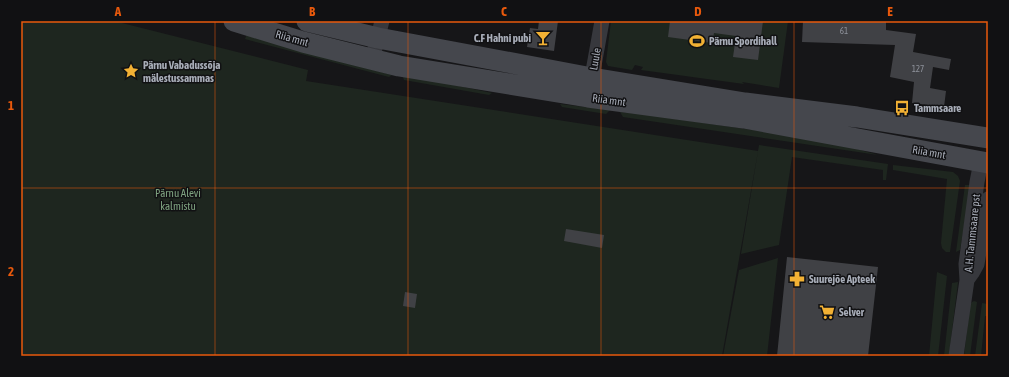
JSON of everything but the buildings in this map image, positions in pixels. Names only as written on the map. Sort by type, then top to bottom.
[{"type":"main road","name":"Riia mnt","points":[[234,21],[303,42],[398,66],[590,88],[745,103],[857,117],[988,138]]},
{"type":"main road","name":"Riia mnt","points":[[307,21],[380,29],[590,88],[751,120],[985,162]]},
{"type":"street","name":"Luule","points":[[590,88],[602,21]]},
{"type":"street","points":[[372,60],[380,29]]},
{"type":"street","name":"A.H. Tammsaare pst","points":[[956,356],[967,280],[966,264],[977,182],[985,162]]},
{"type":"street","name":"A.H. Tammsaare pst","points":[[967,280],[977,264],[988,199]]},
{"type":"green space","name":"Pärnu Alevi kalmistu","points":[[21,21],[114,21],[308,70],[306,81],[758,151],[722,356],[21,356]]},
{"type":"green space","name":"Pärnu Spordihall","points":[[611,21],[788,21],[779,88],[641,70],[643,67],[635,65],[632,70],[608,66],[606,62]]},
{"type":"green space","points":[[247,34],[392,75],[389,77],[245,39]]},
{"type":"green space","points":[[402,74],[492,93],[489,95],[404,80]]},
{"type":"green space","points":[[560,104],[610,110],[606,114],[562,107]]},
{"type":"green space","points":[[620,112],[825,140],[878,155],[623,117]]},
{"type":"green space","points":[[759,145],[888,164],[886,180],[883,180],[883,170],[792,157],[779,245],[741,254]]},
{"type":"green space","points":[[893,165],[953,172],[958,176],[960,181],[950,252],[946,252],[942,248],[941,243],[947,179],[893,170]]},
{"type":"green space","points":[[965,185],[971,185],[960,250],[956,252]]},
{"type":"green space","points":[[778,258],[767,356],[723,356],[739,270]]},
{"type":"green space","points":[[937,272],[947,276],[938,356],[929,356]]},
{"type":"green space","points":[[958,282],[949,356],[944,356],[952,283]]},
{"type":"green space","points":[[974,301],[977,302],[970,356],[964,356],[970,305]]},
{"type":"green space","points":[[982,303],[988,304],[988,316],[985,316],[981,356],[975,356]]},
{"type":"place","name":"C.F Hahni pubi","points":[[543,38]]},
{"type":"place","name":"Pärnu Spordihall","points":[[697,41]]},
{"type":"place","name":"Pärnu Vabadussõja mälestussammas","points":[[131,71]]},
{"type":"place","name":"Tammsaare","points":[[902,108]]},
{"type":"place","name":"Suurejõe Apteek","points":[[797,279]]},
{"type":"place","name":"Selver","points":[[827,312]]}]
